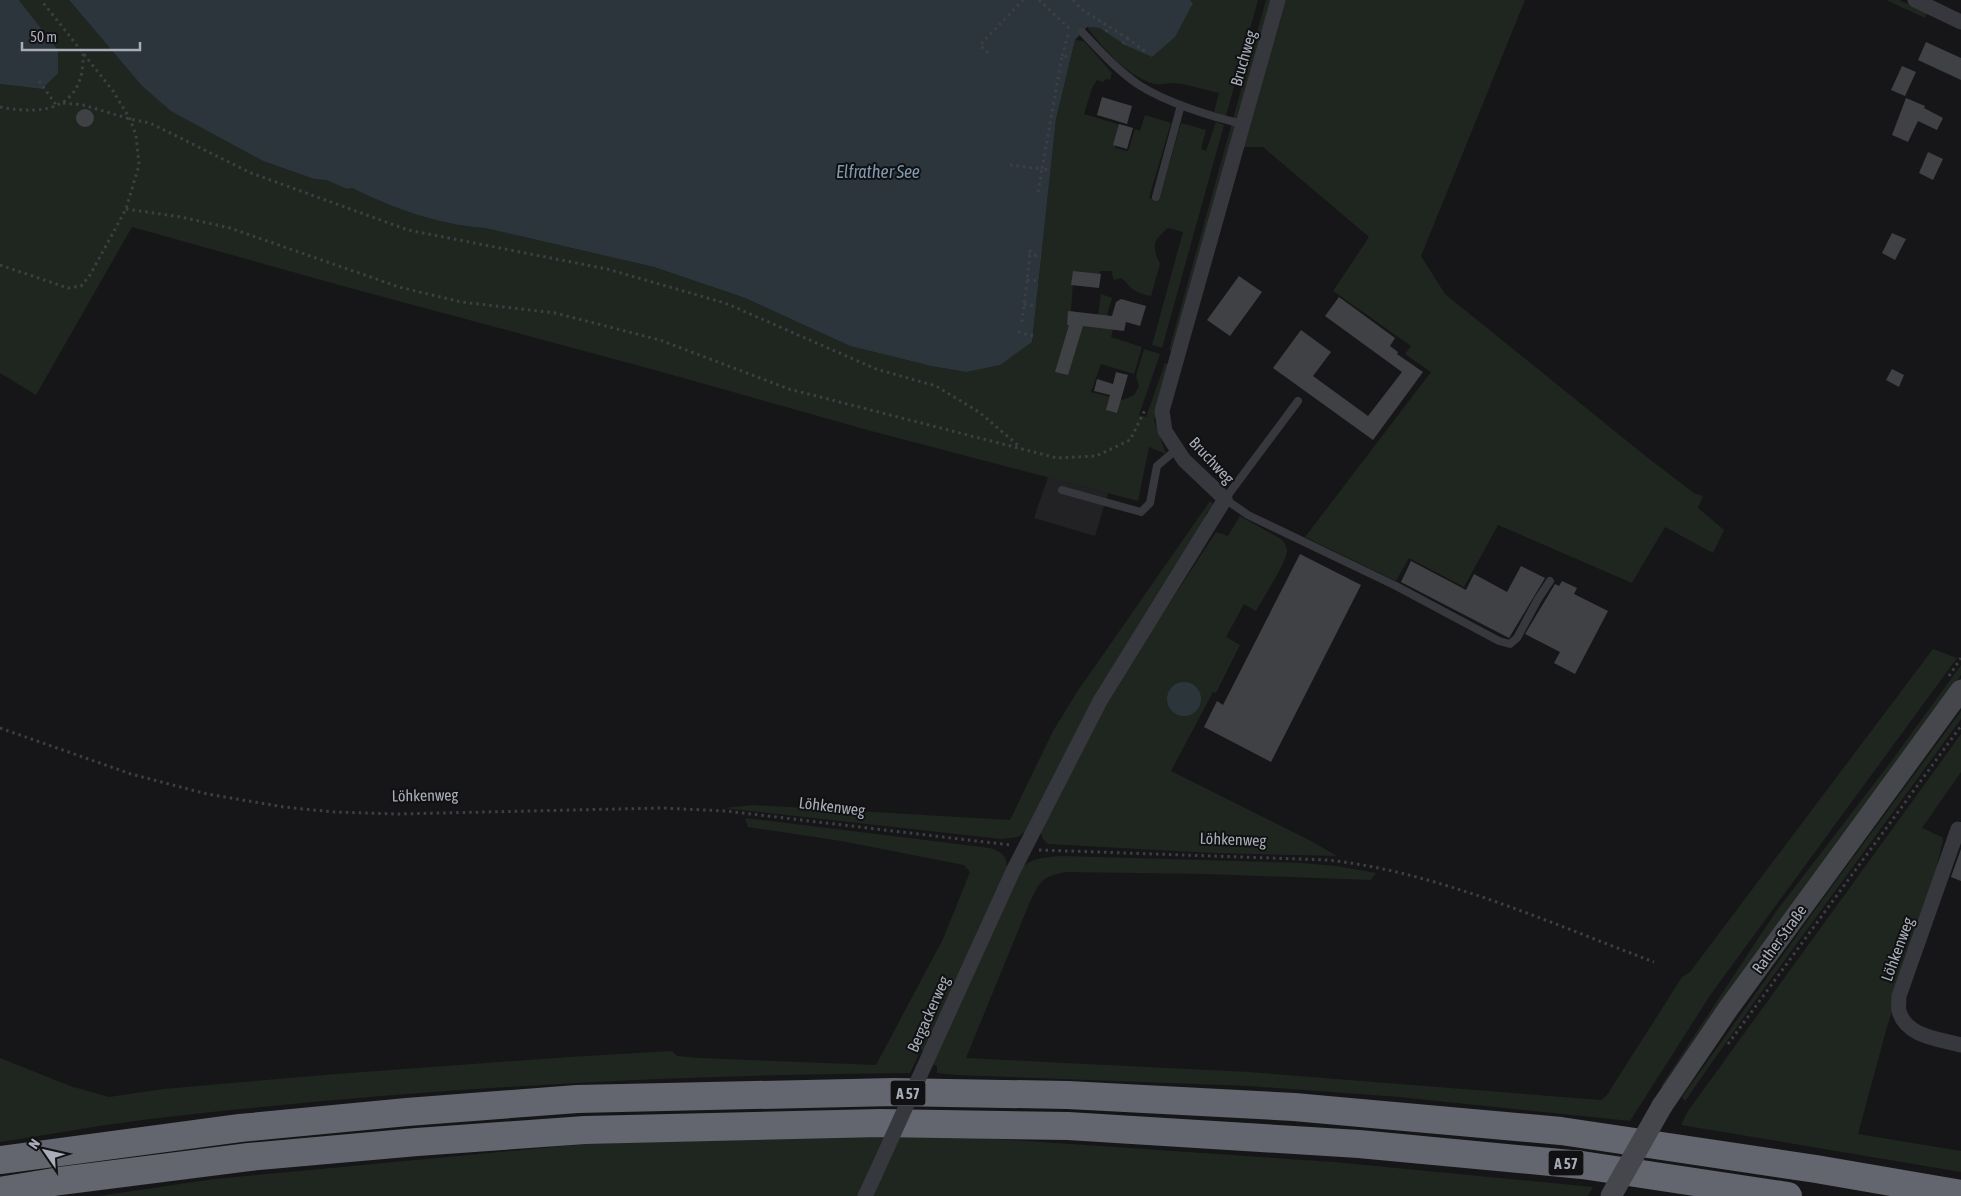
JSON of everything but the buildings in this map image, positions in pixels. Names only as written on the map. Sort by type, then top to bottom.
[{"type":"highway","name":"A 57","points":[[0,1160],[240,1128],[407,1112],[577,1099],[894,1092],[1068,1095],[1294,1107],[1561,1131],[1816,1169],[1961,1194]]},
{"type":"highway","name":"A 57","points":[[0,1191],[60,1181],[249,1157],[416,1142],[585,1130],[880,1123],[1068,1126],[1359,1144],[1582,1165],[1779,1195]]},
{"type":"main road","name":"Rather Straße","points":[[1610,1196],[1662,1106],[1734,1001],[1961,690]]},
{"type":"street","name":"Bruchweg","points":[[1024,848],[1100,701],[1225,499],[1184,460],[1165,431],[1162,410],[1278,0]]},
{"type":"street","points":[[1916,0],[1961,22]]},
{"type":"street","name":"Löhkenweg","points":[[1958,829],[1900,996],[1898,1010],[1905,1024],[1917,1033],[1961,1045]]},
{"type":"street","name":"Bergackerweg","points":[[865,1196],[1024,848]]},
{"type":"lane","points":[[1080,34],[1110,62],[1140,85],[1181,105],[1243,124]]},
{"type":"lane","points":[[1156,197],[1181,105]]},
{"type":"lane","points":[[1298,401],[1225,499],[1248,515],[1396,586],[1499,641],[1510,644],[1517,638],[1550,581]]},
{"type":"lane","points":[[1062,490],[1141,512],[1150,503],[1157,466],[1177,449]]},
{"type":"path","points":[[0,264],[68,288],[81,286],[90,275],[126,209],[139,165],[136,135],[130,119],[113,91],[41,0]]},
{"type":"path","points":[[988,53],[980,45],[1023,0]]},
{"type":"path","points":[[1039,0],[1080,34]]},
{"type":"path","points":[[1073,0],[1082,9],[1146,52]]},
{"type":"path","points":[[1106,32],[1109,27]]},
{"type":"path","points":[[1038,192],[1062,56],[1068,35]]},
{"type":"path","points":[[1123,44],[1127,38]]},
{"type":"path","points":[[0,108],[39,110],[63,103],[72,96],[81,78],[84,67],[83,52]]},
{"type":"path","points":[[1062,56],[1071,58]]},
{"type":"path","points":[[39,81],[57,106]]},
{"type":"path","points":[[63,103],[83,105],[150,123],[251,174],[408,230],[607,269],[724,303],[876,369],[936,386],[979,412],[1022,449]]},
{"type":"path","points":[[1010,164],[1050,170]]},
{"type":"path","points":[[126,209],[181,217],[230,228],[399,287],[461,302],[555,313],[660,340],[789,389],[1057,458],[1096,456],[1130,440],[1149,400]]},
{"type":"path","points":[[1022,322],[1030,250]]},
{"type":"path","points":[[1030,255],[1041,256]]},
{"type":"path","points":[[1027,280],[1038,281]]},
{"type":"path","points":[[1024,304],[1036,306]]},
{"type":"path","points":[[1018,332],[1033,336]]},
{"type":"path","points":[[1726,1047],[1961,726]]},
{"type":"path","name":"Löhkenweg","points":[[0,728],[131,774],[207,794],[284,807],[334,812],[397,814],[662,808],[726,811],[1038,850],[1328,860],[1353,863],[1465,892],[1654,962]]},
{"type":"shaded area","points":[[19,0],[69,0],[142,86],[171,110],[263,161],[314,179],[326,180],[347,189],[352,188],[400,209],[433,219],[485,228],[654,267],[745,298],[850,346],[931,366],[966,372],[1032,342],[1056,119],[1075,40],[1084,41],[1112,73],[1110,80],[1106,79],[1103,82],[1097,80],[1092,88],[1084,114],[1121,125],[1115,148],[1128,151],[1135,129],[1140,131],[1145,115],[1171,123],[1149,198],[1159,201],[1181,123],[1206,130],[1201,149],[1206,151],[1216,122],[1224,125],[1162,348],[1152,345],[1183,232],[1168,228],[1156,240],[1155,248],[1160,264],[1151,296],[1134,290],[1121,278],[1114,280],[1111,271],[1100,271],[1098,286],[1073,284],[1071,311],[1098,315],[1101,294],[1112,298],[1107,315],[1115,322],[1111,337],[1142,347],[1134,374],[1101,364],[1091,392],[1123,400],[1134,395],[1139,386],[1136,376],[1144,349],[1160,354],[1139,415],[1146,417],[1165,363],[1172,365],[1154,420],[1166,454],[1149,447],[1138,501],[871,431],[132,227],[36,395],[0,373],[0,84],[42,89],[58,50]]},
{"type":"shaded area","points":[[1190,0],[1258,0],[1226,116],[1214,112],[1219,93],[1173,83],[1154,84],[1143,80],[1116,60],[1087,27],[1100,28],[1193,3]]},
{"type":"shaded area","points":[[1266,0],[1273,0],[1176,352],[1169,350]]},
{"type":"shaded area","points":[[1285,0],[1525,0],[1421,256],[1445,294],[1648,458],[1694,493],[1703,496],[1698,508],[1724,530],[1713,553],[1665,527],[1632,583],[1498,525],[1464,587],[1409,558],[1396,581],[1305,537],[1431,372],[1405,354],[1411,346],[1333,291],[1369,237],[1263,147],[1243,147]]},
{"type":"shaded area","points":[[1886,0],[1899,0],[1927,13],[1925,18]]},
{"type":"shaded area","points":[[1048,477],[1108,493],[1095,536],[1034,518]]},
{"type":"shaded area","points":[[1210,501],[1213,504],[1206,514],[1206,522],[1026,831],[1018,837],[1001,839],[724,808],[753,805],[1010,820],[1053,731],[1077,692]]},
{"type":"shaded area","points":[[1240,516],[1281,539],[1287,548],[1286,556],[1256,611],[1244,604],[1226,637],[1240,645],[1216,693],[1213,692],[1171,771],[1313,842],[1337,856],[1212,853],[1048,844],[1043,839],[1040,831],[1109,696],[1216,532],[1228,536]]},
{"type":"shaded area","points":[[1933,649],[1957,658],[1711,994],[1630,1121],[1399,1097],[1248,1086],[956,1075],[937,1073],[937,1066],[932,1064],[1019,870],[1029,862],[1045,857],[1063,856],[1302,863],[1336,866],[1376,873],[1371,880],[1206,874],[1065,872],[1050,876],[1039,886],[1029,904],[966,1058],[1249,1072],[1601,1100],[1607,1095],[1682,977],[1690,972]]},
{"type":"shaded area","points":[[1961,665],[1961,675],[1851,825],[1664,1087],[1661,1086],[1775,913],[1890,763]]},
{"type":"shaded area","points":[[1961,711],[1961,719],[1760,994],[1685,1101],[1682,1097],[1830,889]]},
{"type":"shaded area","points":[[1961,734],[1961,772],[1922,828],[1942,837],[1943,840],[1932,888],[1887,1027],[1858,1134],[1961,1151],[1961,1172],[1681,1125],[1688,1111]]},
{"type":"shaded area","points":[[745,818],[990,848],[1004,856],[1007,866],[1006,871],[924,1051],[921,1050],[910,1073],[628,1080],[346,1099],[159,1118],[0,1142],[0,1058],[70,1086],[109,1097],[163,1089],[336,1074],[672,1051],[677,1056],[700,1058],[876,1065],[943,939],[970,872],[964,865],[841,841],[748,827]]},
{"type":"shaded area","points":[[923,1134],[1334,1162],[1593,1187],[1588,1196],[99,1196],[214,1179],[585,1144]]},
{"type":"water","points":[[0,0],[19,0],[58,50],[58,73],[42,89],[0,84]]},
{"type":"water","name":"Elfrather See","points":[[69,0],[1190,0],[1193,3],[1175,37],[1152,57],[1125,45],[1100,28],[1087,27],[1075,40],[1056,119],[1032,342],[1000,365],[966,372],[931,366],[850,346],[745,298],[654,267],[485,228],[433,219],[400,209],[352,188],[347,189],[326,180],[314,179],[263,161],[171,111],[142,86]]},
{"type":"water","points":[[1184,682],[1191,683],[1196,687],[1200,692],[1200,706],[1196,711],[1191,715],[1184,716],[1177,715],[1172,711],[1168,706],[1167,699],[1168,692],[1172,687],[1177,683]]}]
